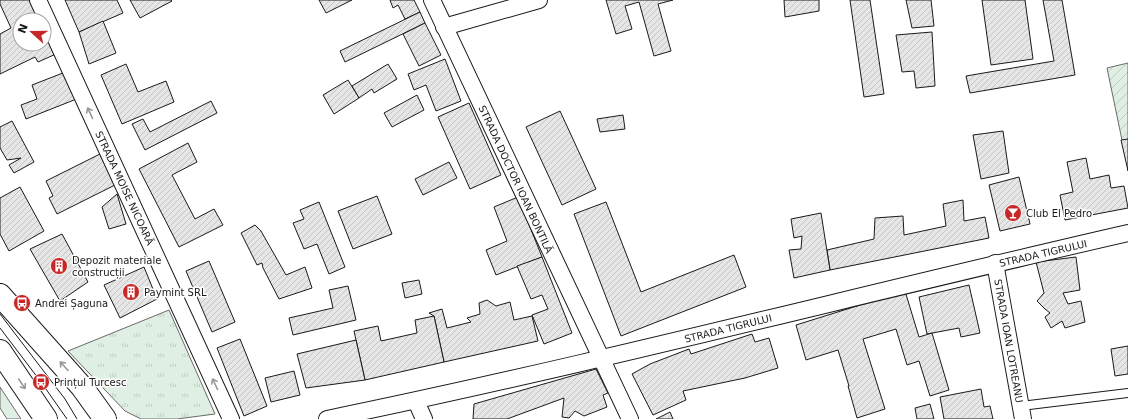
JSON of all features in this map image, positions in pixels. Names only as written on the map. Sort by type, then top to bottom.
[{"type":"main road","points":[[0,295],[82,387],[105,419]]},
{"type":"main road","points":[[0,351],[46,419]]},
{"type":"street","name":"STRADA MOISE NICOARĂ","points":[[38,0],[231,419]]},
{"type":"street","name":"STRADA DOCTOR IOAN BONTILĂ","points":[[432,0],[630,419]]},
{"type":"street","points":[[444,27],[539,0]]},
{"type":"street","name":"STRADA TIGRULUI","points":[[327,419],[416,401],[995,263],[1128,233]]},
{"type":"street","name":"STRADA IOAN LOTREANU","points":[[995,263],[1022,412]]},
{"type":"street","points":[[416,401],[424,419]]},
{"type":"lane","points":[[1022,412],[1128,393]]},
{"type":"green space","points":[[1128,63],[1128,169],[1107,68]]},
{"type":"green space","points":[[169,310],[215,414],[177,419],[141,419],[125,411],[68,351]]},
{"type":"green space","points":[[0,387],[21,419],[7,419],[0,408]]},
{"type":"building","points":[[0,0],[30,0],[36,12],[12,12],[12,52],[52,52],[52,46],[56,54],[38,62],[35,57],[0,74],[0,34],[11,28],[0,4]]},
{"type":"building","points":[[65,0],[117,0],[123,13],[79,32]]},
{"type":"building","points":[[130,0],[171,0],[172,1],[140,18]]},
{"type":"building","points":[[319,0],[352,0],[326,13]]},
{"type":"building","points":[[390,0],[414,0],[420,12],[405,19],[398,5],[393,8]]},
{"type":"building","points":[[606,0],[673,0],[658,4],[671,51],[654,56],[639,2],[625,6],[632,29],[616,34]]},
{"type":"building","points":[[784,0],[819,0],[819,11],[785,17]]},
{"type":"building","points":[[850,0],[870,0],[884,94],[864,97]]},
{"type":"building","points":[[906,0],[931,0],[934,26],[912,28]]},
{"type":"building","points":[[982,0],[1025,0],[1033,59],[991,65]]},
{"type":"building","points":[[1043,0],[1062,0],[1075,75],[970,93],[966,76],[1054,61]]},
{"type":"building","points":[[420,12],[425,23],[345,62],[340,51]]},
{"type":"building","points":[[103,21],[116,53],[89,64],[79,32]]},
{"type":"building","points":[[425,23],[441,55],[419,66],[403,34]]},
{"type":"building","points":[[932,32],[935,86],[916,88],[914,71],[902,72],[896,35]]},
{"type":"building","points":[[445,59],[461,101],[436,111],[426,85],[414,90],[408,74]]},
{"type":"building","points":[[126,64],[138,92],[166,81],[174,102],[122,124],[101,75]]},
{"type":"building","points":[[388,64],[397,79],[374,93],[372,89],[359,98],[352,86]]},
{"type":"building","points":[[68,71],[79,98],[26,119],[21,105],[37,99],[32,85]]},
{"type":"building","points":[[348,80],[359,98],[334,114],[323,95]]},
{"type":"building","points":[[417,95],[424,110],[392,127],[384,113]]},
{"type":"building","points":[[211,101],[217,113],[145,150],[132,124],[143,119],[150,132]]},
{"type":"building","points":[[469,103],[501,175],[470,189],[438,117]]},
{"type":"building","points":[[560,111],[596,189],[562,205],[526,127]]},
{"type":"building","points":[[623,115],[625,129],[600,132],[597,119]]},
{"type":"building","points":[[12,121],[34,162],[14,173],[9,165],[21,158],[7,160],[0,148],[0,127]]},
{"type":"building","points":[[1003,131],[1009,173],[981,179],[973,135]]},
{"type":"building","points":[[1128,139],[1128,171],[1121,140]]},
{"type":"building","points":[[188,143],[197,162],[172,175],[195,219],[214,209],[223,225],[179,247],[139,169]]},
{"type":"building","points":[[100,154],[115,185],[57,214],[49,198],[53,196],[46,181]]},
{"type":"building","points":[[1086,158],[1090,179],[1109,175],[1111,188],[1124,186],[1128,208],[1065,220],[1060,195],[1073,192],[1067,162]]},
{"type":"building","points":[[449,162],[457,178],[423,195],[415,179]]},
{"type":"building","points":[[1019,177],[1030,224],[1000,231],[989,185]]},
{"type":"building","points":[[20,187],[44,231],[9,251],[0,234],[0,198]]},
{"type":"building","points":[[117,194],[126,224],[109,229],[102,207]]},
{"type":"building","points":[[377,196],[392,234],[353,249],[338,211]]},
{"type":"building","points":[[518,197],[542,257],[496,275],[486,250],[507,241],[494,207]]},
{"type":"building","points":[[963,200],[964,221],[985,217],[989,238],[830,270],[827,250],[874,239],[875,218],[903,216],[904,235],[946,226],[943,204]]},
{"type":"building","points":[[319,202],[345,267],[329,274],[317,244],[304,249],[293,223],[304,219],[300,210]]},
{"type":"building","points":[[606,202],[641,292],[734,255],[746,287],[621,336],[574,214]]},
{"type":"building","points":[[821,213],[830,270],[794,278],[789,250],[801,249],[802,236],[794,238],[791,219]]},
{"type":"building","points":[[255,225],[261,231],[286,275],[305,267],[312,288],[279,299],[263,268],[262,263],[257,265],[241,233]]},
{"type":"building","name":"Depozit materiale construcții","points":[[62,234],[88,282],[60,301],[30,249]]},
{"type":"building","points":[[542,257],[572,333],[544,344],[532,315],[548,309],[542,295],[531,299],[517,266]]},
{"type":"building","points":[[1076,257],[1080,290],[1063,293],[1068,304],[1081,301],[1085,322],[1065,328],[1062,321],[1051,328],[1045,317],[1050,313],[1037,301],[1044,293],[1036,262]]},
{"type":"building","points":[[209,261],[235,322],[212,332],[186,271]]},
{"type":"building","name":"Paymint SRL","points":[[144,267],[157,299],[120,318],[104,285]]},
{"type":"building","points":[[419,280],[422,294],[405,298],[402,283]]},
{"type":"building","points":[[969,285],[980,333],[961,337],[959,328],[927,334],[919,297]]},
{"type":"building","points":[[348,286],[356,320],[293,335],[289,318],[333,308],[329,290]]},
{"type":"building","points":[[905,291],[919,337],[932,333],[949,390],[930,396],[919,361],[907,365],[896,329],[863,339],[885,409],[857,418],[838,350],[806,360],[796,325]]},
{"type":"building","points":[[487,300],[496,306],[510,302],[514,320],[532,316],[538,341],[444,362],[434,316],[429,313],[442,309],[447,328],[471,322],[467,318],[480,314],[479,303]]},
{"type":"building","points":[[434,316],[444,362],[365,380],[354,331],[378,326],[381,341],[417,333],[415,320]]},
{"type":"building","points":[[752,334],[755,342],[769,338],[778,368],[745,378],[683,391],[686,400],[653,415],[632,374],[650,364],[689,349],[691,354]]},
{"type":"building","points":[[240,339],[267,406],[244,416],[217,348]]},
{"type":"building","points":[[356,340],[365,380],[306,388],[297,354]]},
{"type":"building","points":[[1128,346],[1128,374],[1115,376],[1111,349]]},
{"type":"building","points":[[596,369],[608,393],[603,395],[607,407],[584,416],[575,411],[569,418],[562,417],[564,398],[507,419],[473,419],[474,404]]},
{"type":"building","points":[[294,371],[300,395],[271,402],[265,378]]},
{"type":"building","points":[[981,389],[984,407],[990,406],[993,419],[944,419],[940,397]]},
{"type":"building","points":[[930,404],[934,419],[917,419],[915,408]]},
{"type":"building","points":[[670,412],[673,419],[656,419]]},
{"type":"tram line","points":[[0,314],[65,399],[77,419]]},
{"type":"tram line","points":[[0,328],[67,419]]},
{"type":"place","name":"Club El Pedro","points":[[1013,213]]},
{"type":"place","name":"Depozit materiale construcții","points":[[59,266]]},
{"type":"place","name":"Paymint SRL","points":[[131,292]]},
{"type":"place","name":"Andrei Șaguna","points":[[22,303]]},
{"type":"place","name":"Prințul Turcesc","points":[[41,382]]}]
